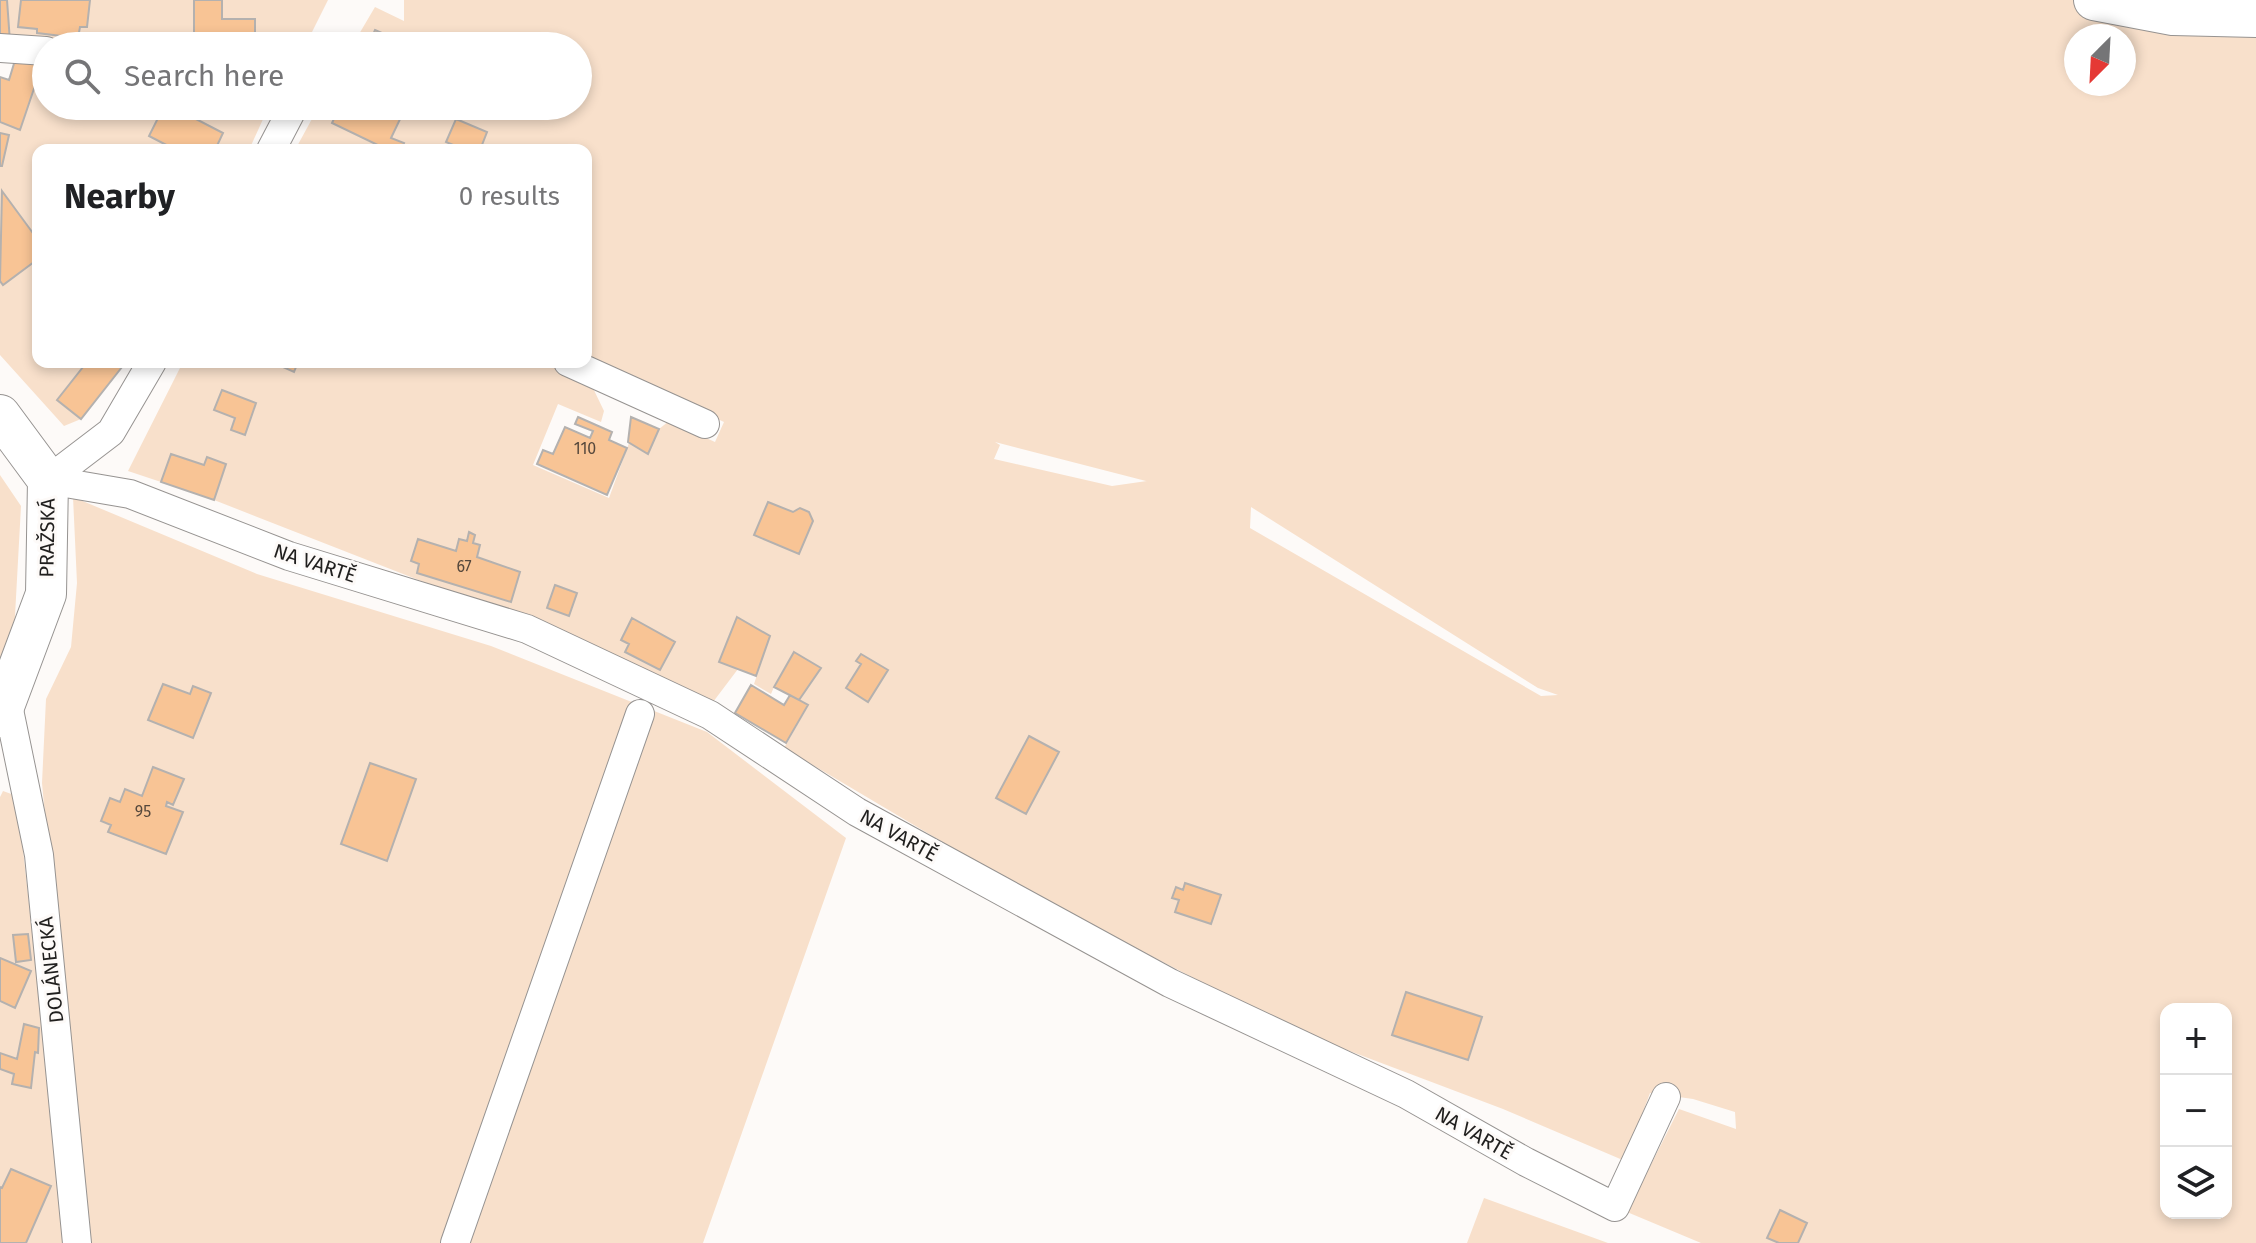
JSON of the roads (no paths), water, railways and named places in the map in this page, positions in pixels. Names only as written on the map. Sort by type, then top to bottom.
[{"type":"street","points":[[2094,0],[2173,15],[2256,17]]},
{"type":"street","points":[[0,48],[32,50]]},
{"type":"street","points":[[274,144],[287,120]]},
{"type":"street","points":[[48,480],[111,432],[148,368]]},
{"type":"street","points":[[581,368],[705,424]]},
{"type":"street","name":"PRAŽSKÁ","points":[[0,415],[48,480],[46,594],[2,705]]},
{"type":"street","name":"NA VARTĚ","points":[[48,480],[130,494],[289,556],[527,629],[710,715],[857,812],[1170,983],[1406,1094],[1526,1162],[1615,1207],[1666,1097]]},
{"type":"street","name":"DOLÁNECKÁ","points":[[2,705],[39,855],[77,1243]]},
{"type":"street","points":[[455,1243],[640,714]]}]
